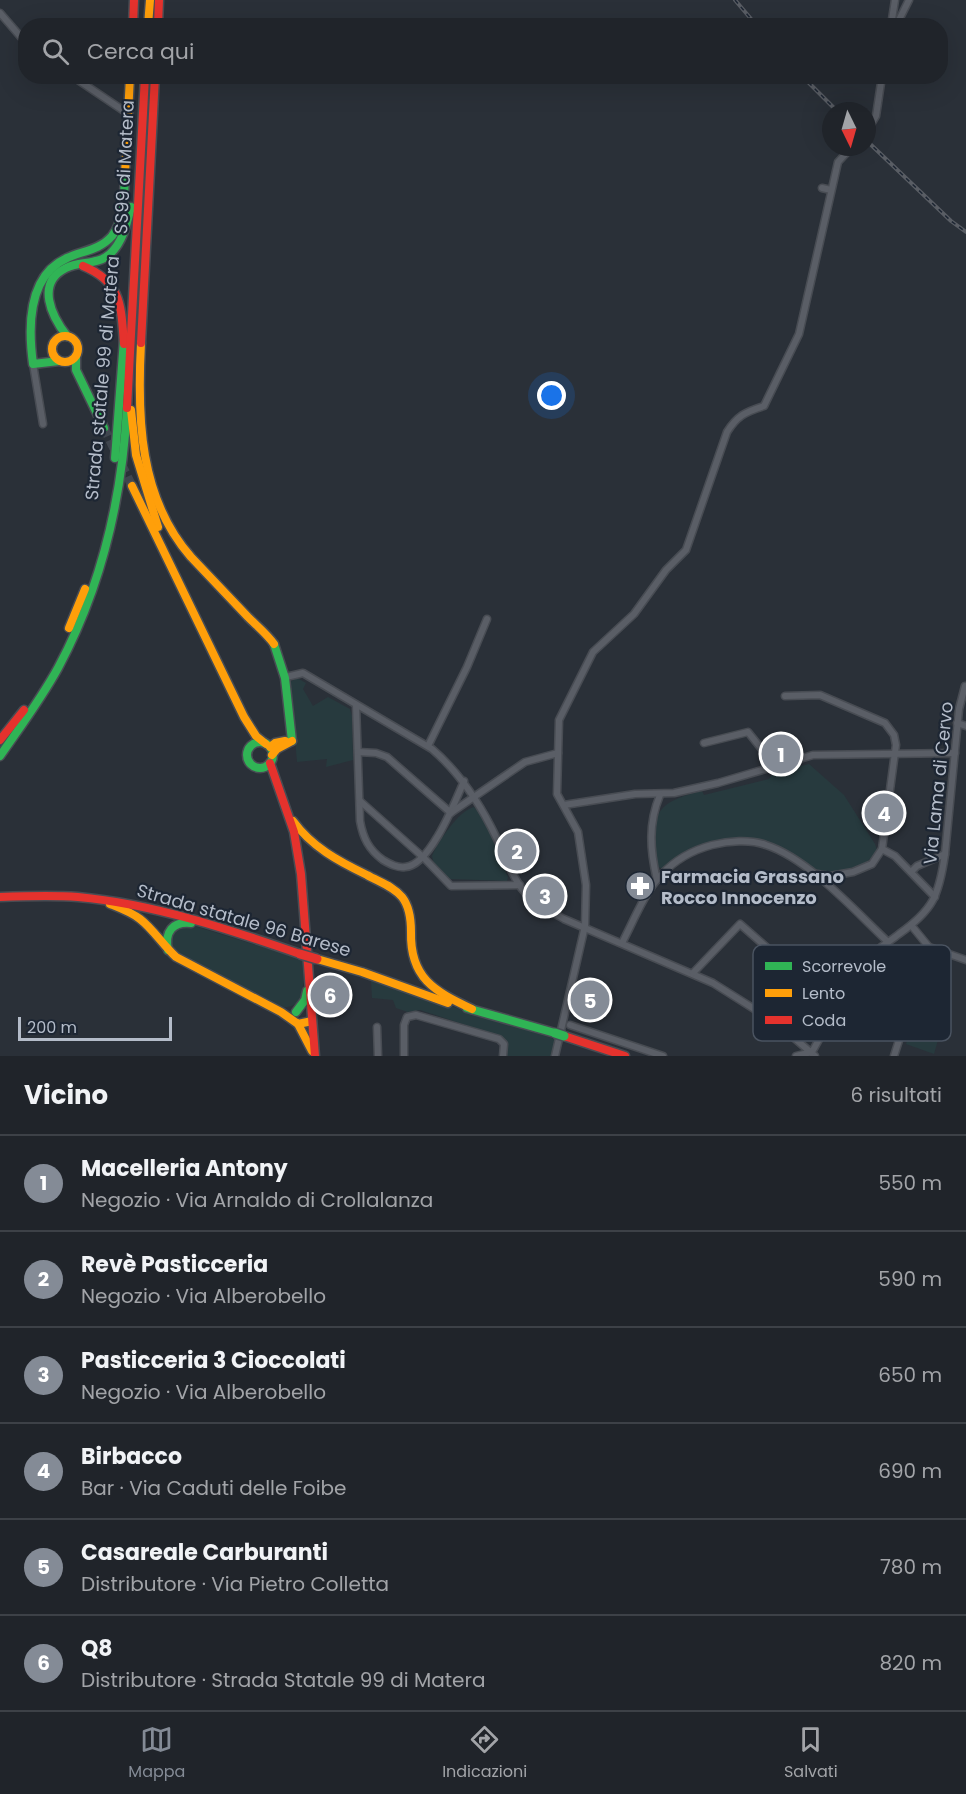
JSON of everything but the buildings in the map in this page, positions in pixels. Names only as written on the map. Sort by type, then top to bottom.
[{"type":"main road","points":[[133,18],[134,0]]},
{"type":"main road","points":[[143,18],[144,0]]},
{"type":"main road","points":[[149,18],[150,0]]},
{"type":"main road","points":[[158,18],[159,0]]},
{"type":"main road","points":[[129,84],[123,197],[116,229],[100,246],[85,254],[69,257],[59,262],[42,278],[30,328],[33,364],[56,360],[69,362],[76,357],[78,344],[67,336],[55,321],[49,307],[49,289],[59,273],[66,268],[99,261],[117,247],[122,237],[131,207],[139,84]]},
{"type":"main road","name":"SS99 di Matera","points":[[132,332],[145,84]]},
{"type":"main road","points":[[155,84],[143,282],[139,418],[141,438],[153,489],[162,514],[181,544],[273,642],[280,656],[286,677],[291,741],[277,749],[256,767],[249,763],[248,751],[259,742],[269,755]]},
{"type":"main road","name":"Strada statale 99 di Matera","points":[[0,740],[46,677],[84,590],[107,517],[114,470],[124,344],[131,207]]},
{"type":"main road","points":[[81,265],[97,270],[106,276],[115,289],[121,314],[124,344]]},
{"type":"main road","points":[[55,321],[55,341],[52,348],[56,360]]},
{"type":"main road","points":[[132,332],[132,440],[143,484],[173,569]]},
{"type":"main road","name":"Strada statale 99 di Matera","points":[[0,756],[38,702],[59,666],[85,608],[108,539],[117,501],[126,422],[132,332]]},
{"type":"main road","points":[[55,341],[67,336]]},
{"type":"main road","name":"Strada statale 99 di Matera","points":[[76,357],[76,370],[104,428]]},
{"type":"main road","name":"Strada statale 99 di Matera","points":[[56,360],[76,370]]},
{"type":"main road","points":[[132,486],[244,717],[269,755],[278,789],[288,813],[294,832],[301,874],[315,1056]]},
{"type":"main road","points":[[244,717],[253,745]]},
{"type":"main road","points":[[288,813],[300,831],[321,851],[391,888],[402,897],[409,910],[412,959],[419,973],[435,990],[472,1009],[625,1056]]},
{"type":"main road","points":[[61,896],[110,904],[132,913],[150,927],[169,952],[281,1012],[298,1024],[315,1056]]},
{"type":"main road","name":"Strada statale 96 Barese","points":[[0,897],[61,896],[135,904],[171,912],[472,1009]]},
{"type":"main road","points":[[169,952],[166,934],[170,927],[177,923],[186,921],[242,934]]},
{"type":"main road","points":[[296,1012],[305,1000],[309,980]]},
{"type":"main road","points":[[281,1012],[296,1012],[312,1019]]},
{"type":"main road","points":[[298,1024],[312,1019]]},
{"type":"street","points":[[892,18],[895,0]]},
{"type":"street","points":[[900,18],[909,0]]},
{"type":"street","points":[[0,13],[18,34]]},
{"type":"street","points":[[84,84],[127,113]]},
{"type":"street","points":[[876,116],[881,84]]},
{"type":"street","points":[[555,1056],[585,926],[586,885],[578,832],[557,794],[559,720],[593,652],[634,614],[666,570],[686,550],[727,432],[735,420],[748,411],[764,406],[799,334],[838,162],[844,156]]},
{"type":"street","points":[[822,188],[831,190]]},
{"type":"street","points":[[33,364],[43,424]]},
{"type":"street","points":[[428,746],[488,619]]},
{"type":"street","points":[[286,677],[303,673],[428,746],[444,759],[464,781],[482,808],[520,885],[541,906],[564,919],[693,973],[753,1008]]},
{"type":"street","name":"Via Lama di Cervo","points":[[884,945],[928,910],[942,876],[957,723],[965,686]]},
{"type":"street","points":[[785,696],[820,695],[885,723],[894,735],[896,753],[882,849],[872,864],[853,872],[830,876],[816,874]]},
{"type":"street","points":[[356,705],[363,838],[376,855],[393,866],[406,868],[417,864],[424,858],[451,813],[464,781]]},
{"type":"street","points":[[957,723],[966,726]]},
{"type":"street","points":[[704,743],[748,732],[764,752],[768,768]]},
{"type":"street","points":[[358,752],[376,753],[387,757],[451,813]]},
{"type":"street","points":[[451,813],[525,762],[558,753]]},
{"type":"street","points":[[564,805],[635,794],[660,795],[718,783],[813,754],[955,753]]},
{"type":"street","points":[[657,880],[650,834],[654,809],[660,795]]},
{"type":"street","points":[[360,801],[424,858],[451,886],[520,885]]},
{"type":"street","points":[[621,943],[657,880],[674,864],[689,854],[719,843],[744,842],[765,844],[816,874],[888,942]]},
{"type":"street","points":[[882,849],[896,856],[935,897]]},
{"type":"street","points":[[911,872],[917,866],[945,854]]},
{"type":"street","points":[[693,973],[740,924],[764,945]]},
{"type":"street","points":[[912,925],[927,945]]},
{"type":"street","points":[[951,955],[966,960]]},
{"type":"street","points":[[404,1056],[404,1024],[407,1017],[416,1015],[499,1040],[504,1044],[503,1056]]},
{"type":"street","points":[[570,1025],[663,1056]]},
{"type":"street","points":[[377,1027],[378,1056]]},
{"type":"street","points":[[798,1041],[813,1054]]},
{"type":"street","points":[[894,1056],[899,1041]]},
{"type":"street","points":[[796,1056],[813,1054]]},
{"type":"green space","points":[[297,678],[306,683],[303,689],[313,706],[328,697],[350,709],[353,760],[326,767],[327,759],[297,762],[290,682]]},
{"type":"green space","points":[[809,764],[844,795],[875,844],[877,850],[865,864],[848,871],[824,872],[805,864],[776,846],[736,838],[710,842],[685,853],[662,869],[657,866],[655,824],[658,815],[672,801],[702,791],[704,795],[769,779],[773,773]]},
{"type":"green space","points":[[474,807],[488,830],[508,877],[507,881],[450,879],[434,864],[432,856],[444,835],[462,814]]},
{"type":"green space","points":[[188,924],[302,959],[303,984],[300,999],[288,1007],[279,1007],[174,953],[170,948],[170,935],[178,926]]},
{"type":"green space","points":[[371,981],[555,1039],[551,1056],[507,1056],[506,1040],[496,1035],[420,1010],[408,1012],[396,1008],[393,1000],[372,998]]},
{"type":"green space","points":[[907,1041],[938,1041],[934,1054],[906,1044]]},
{"type":"tunnel","points":[[104,428],[132,486]]},
{"type":"railway","points":[[735,0],[750,18]]},
{"type":"railway","points":[[810,84],[828,102]]},
{"type":"railway","points":[[876,150],[951,221],[966,232]]},
{"type":"traffic: fast","points":[[59,361],[33,364],[31,319],[37,290],[44,277],[54,266],[67,258],[96,247],[112,236],[122,214],[125,174]]},
{"type":"traffic: fast","points":[[67,336],[56,319],[49,300],[51,282],[66,268],[100,260],[110,254],[121,238],[131,207]]},
{"type":"traffic: fast","points":[[115,458],[124,339]]},
{"type":"traffic: fast","points":[[76,357],[76,370],[104,428]]},
{"type":"traffic: fast","points":[[0,756],[58,668],[86,606],[107,542],[114,509],[127,408]]},
{"type":"traffic: fast","points":[[274,644],[285,678],[292,741]]},
{"type":"traffic: fast","points":[[260,742],[269,746],[273,755],[269,764],[260,768],[251,764],[247,755],[251,746],[260,742]]},
{"type":"traffic: fast","points":[[168,950],[167,938],[171,929],[179,924],[191,923]]},
{"type":"traffic: fast","points":[[296,1012],[305,1000],[307,991]]},
{"type":"traffic: fast","points":[[467,1008],[555,1033]]},
{"type":"traffic: fast","points":[[555,1033],[564,1036]]},
{"type":"traffic: slow","points":[[149,18],[150,0]]},
{"type":"traffic: slow","points":[[125,174],[130,84]]},
{"type":"traffic: slow","points":[[65,336],[74,340],[78,349],[74,358],[65,362],[56,358],[52,349],[56,340],[65,336]]},
{"type":"traffic: slow","points":[[141,343],[141,428],[151,483],[161,509],[174,534],[191,557],[274,644]]},
{"type":"traffic: slow","points":[[131,410],[136,455],[158,527]]},
{"type":"traffic: slow","points":[[132,486],[244,717],[256,736],[266,744]]},
{"type":"traffic: slow","points":[[69,628],[85,589]]},
{"type":"traffic: slow","points":[[270,747],[275,743],[285,741]]},
{"type":"traffic: slow","points":[[272,755],[277,749],[292,741]]},
{"type":"traffic: slow","points":[[293,821],[308,838],[326,852],[398,893],[408,909],[412,948],[420,972],[436,989],[472,1009]]},
{"type":"traffic: slow","points":[[110,904],[140,919],[176,957],[281,1012],[298,1024],[312,1021]]},
{"type":"traffic: slow","points":[[317,959],[362,972],[448,1003]]},
{"type":"traffic: slow","points":[[298,1024],[312,1051]]},
{"type":"traffic: jam","points":[[133,18],[134,0]]},
{"type":"traffic: jam","points":[[158,18],[159,0]]},
{"type":"traffic: jam","points":[[127,408],[145,84]]},
{"type":"traffic: jam","points":[[141,343],[155,84]]},
{"type":"traffic: jam","points":[[83,266],[96,272],[105,280],[117,297],[122,318],[124,344]]},
{"type":"traffic: jam","points":[[0,740],[24,710]]},
{"type":"traffic: jam","points":[[270,763],[294,832],[301,874],[315,1056]]},
{"type":"traffic: jam","points":[[0,897],[68,896],[135,905],[218,927],[300,954]]},
{"type":"traffic: jam","points":[[300,954],[317,959]]},
{"type":"traffic: jam","points":[[564,1036],[625,1056]]},
{"type":"place","name":"Macelleria Antony","points":[[781,754]]},
{"type":"place","name":"Birbacco","points":[[884,813]]},
{"type":"place","name":"Revè Pasticceria","points":[[517,851]]},
{"type":"place","name":"Farmacia Grassano Rocco Innocenzo","points":[[640,886]]},
{"type":"place","name":"Pasticceria 3 Cioccolati","points":[[545,896]]},
{"type":"place","name":"Q8","points":[[330,995]]},
{"type":"place","name":"Casareale Carburanti","points":[[590,1000]]}]
